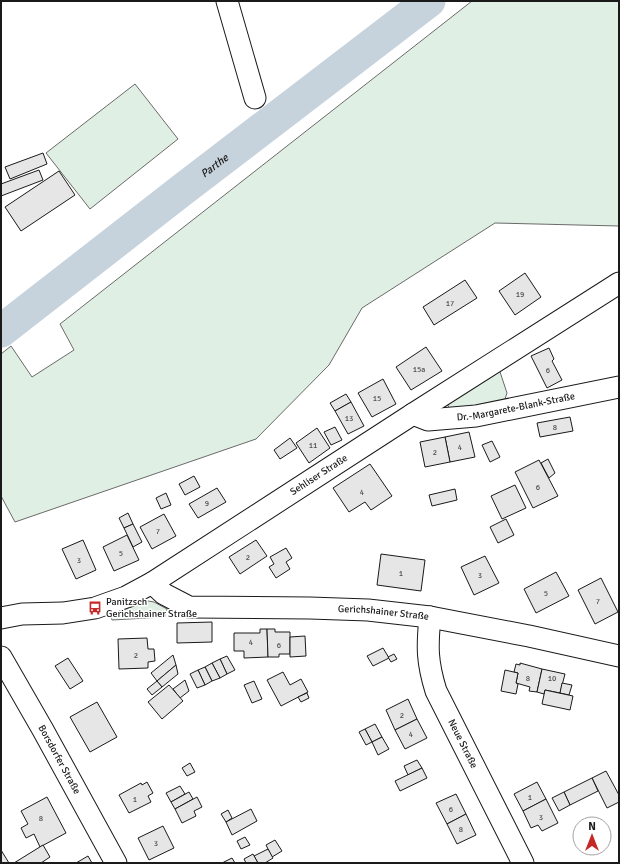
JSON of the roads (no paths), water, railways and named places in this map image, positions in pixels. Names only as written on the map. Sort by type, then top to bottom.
[{"type":"street","points":[[227,1],[255,98]]},
{"type":"street","name":"Sehliser Straße","points":[[1,618],[22,614],[63,613],[95,608],[126,597],[152,583],[619,283]]},
{"type":"street","name":"Dr.-Margarete-Blank-Straße","points":[[413,414],[428,420],[476,416],[619,387]]},
{"type":"street","name":"Gerichshainer Straße","points":[[152,583],[164,594],[189,607],[368,610],[430,617],[529,636],[619,656]]},
{"type":"street","name":"Neue Straße","points":[[430,617],[427,643],[428,658],[436,691],[523,863]]},
{"type":"street","name":"Borsdorfer Straße","points":[[1,657],[116,863]]},
{"type":"waterway","name":"Parthe","points":[[1,331],[429,1]]},
{"type":"place","name":"Panitzsch Gerichshainer Straße","points":[[95,608]]}]
